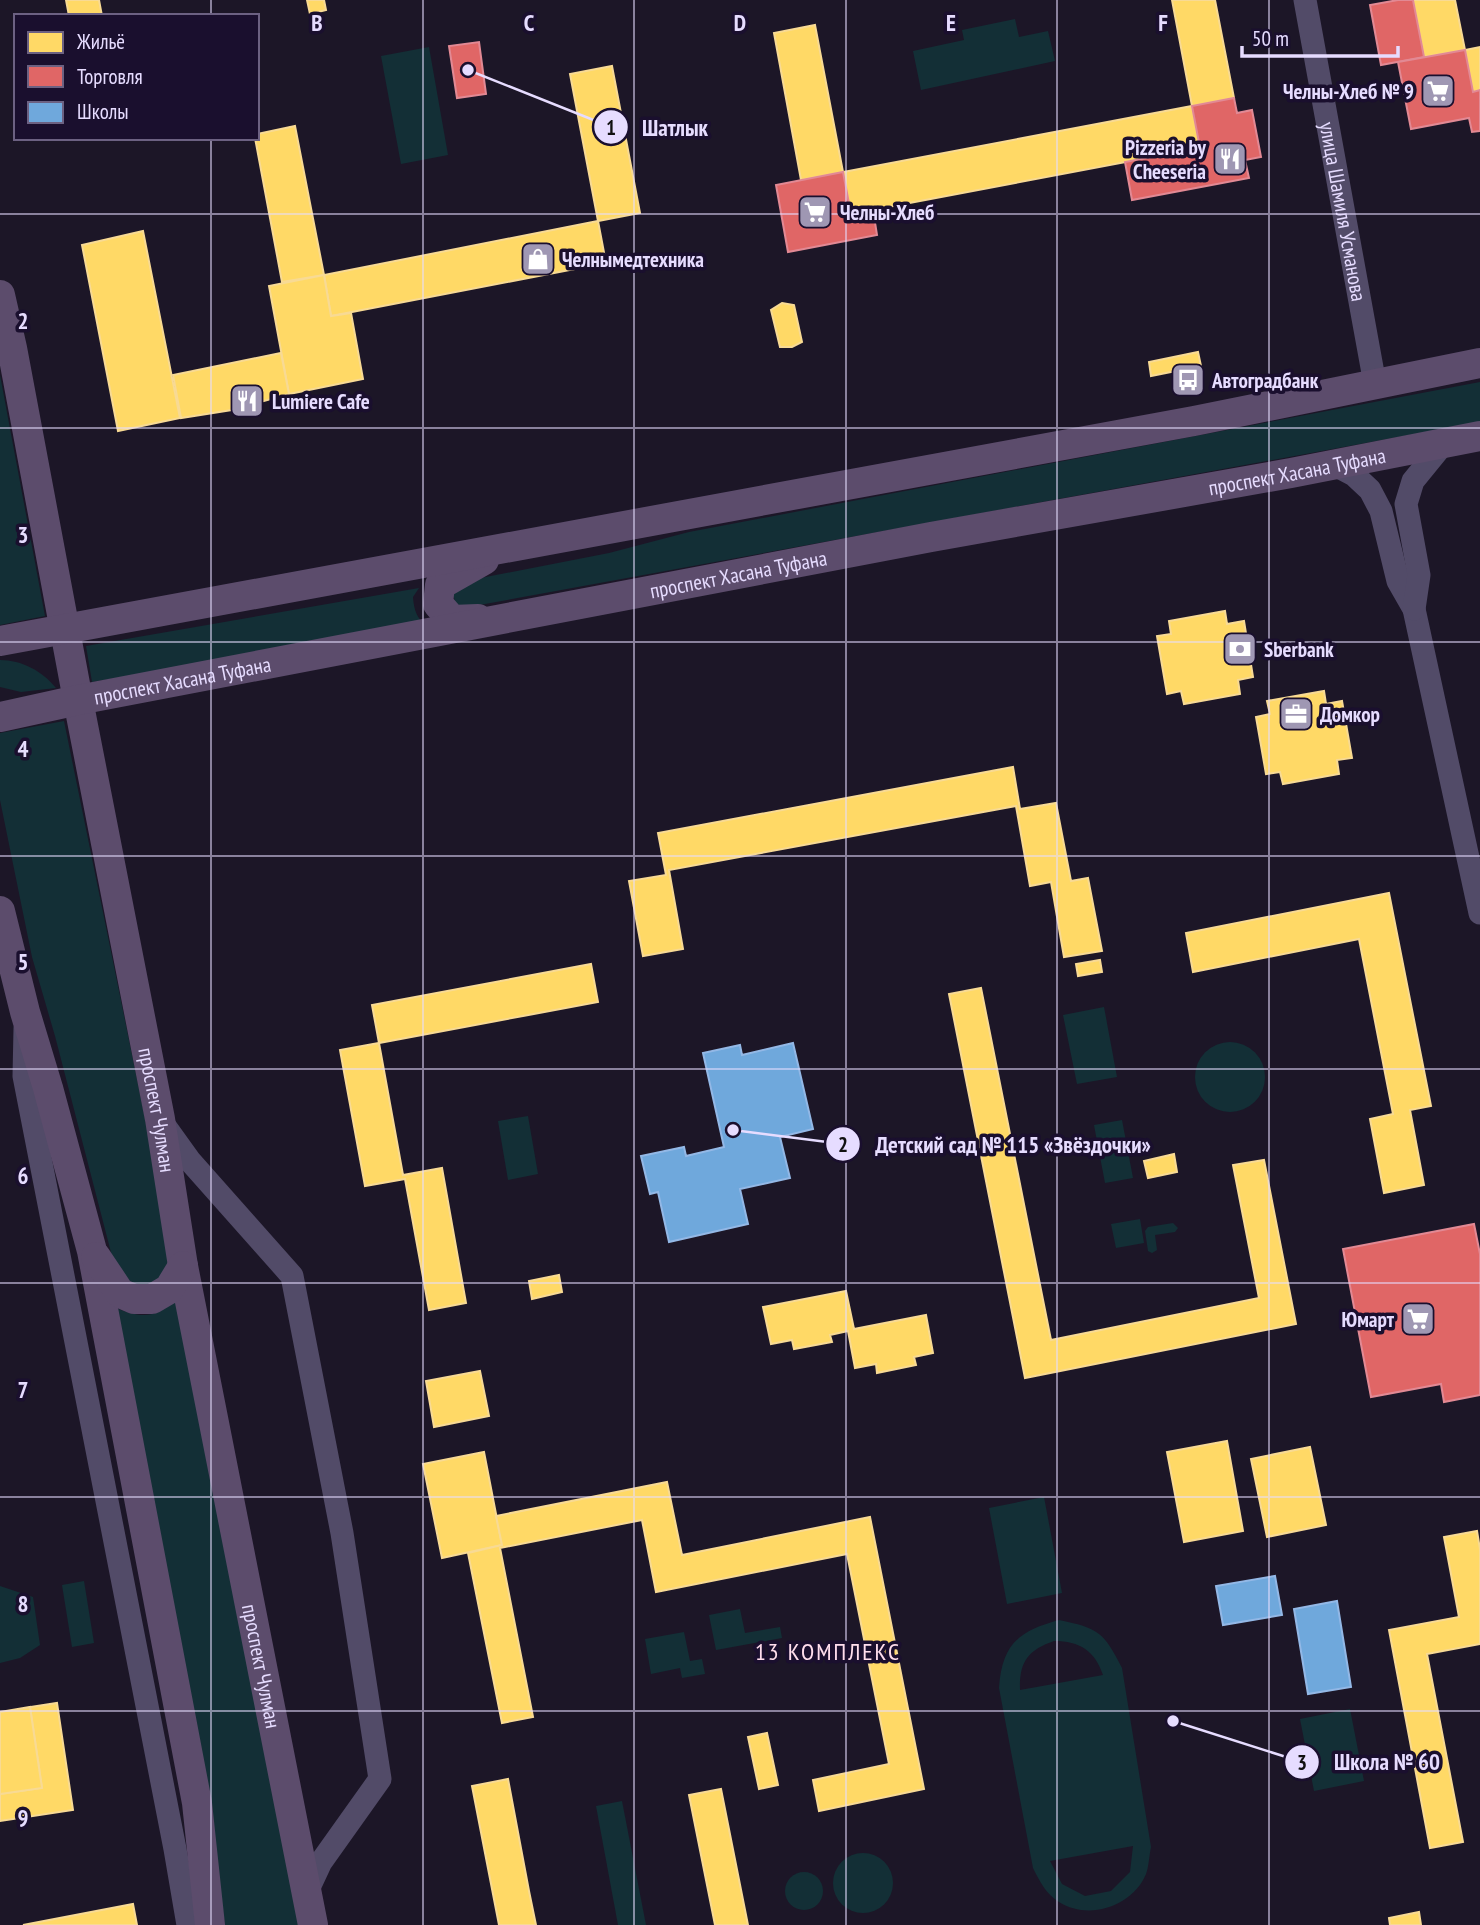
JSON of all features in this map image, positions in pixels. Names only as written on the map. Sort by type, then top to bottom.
[{"type":"main road","name":"проспект Чулман","points":[[0,295],[160,1119],[183,1266],[313,1925]]},
{"type":"main road","points":[[0,641],[1194,421],[1480,363]]},
{"type":"main road","name":"проспект Хасана Туфана","points":[[0,717],[1018,521],[1335,465],[1480,436]]},
{"type":"main road","points":[[506,547],[440,585],[438,604],[452,620],[517,618]]},
{"type":"main road","points":[[0,911],[92,1251],[197,1803],[210,1925]]},
{"type":"main road","points":[[92,1251],[120,1293],[134,1300],[152,1299],[169,1289],[183,1266]]},
{"type":"street","name":"улица Шамиля Усманова","points":[[1305,0],[1375,384]]},
{"type":"street","points":[[1414,609],[1419,575],[1406,503],[1413,481],[1444,443]]},
{"type":"street","points":[[1335,465],[1354,475],[1370,490],[1384,520],[1398,581],[1414,609],[1480,913]]},
{"type":"street","points":[[26,1012],[24,1076],[173,1836],[188,1925]]},
{"type":"street","points":[[160,1119],[190,1161],[292,1276],[332,1480],[380,1779],[321,1861],[307,1892]]},
{"type":"green space","points":[[1015,19],[1019,37],[1048,31],[1055,61],[921,90],[913,51],[964,40],[962,30]]},
{"type":"green space","points":[[429,47],[448,155],[401,164],[381,56]]},
{"type":"green space","points":[[0,375],[45,616],[0,625]]},
{"type":"green space","points":[[1480,382],[1480,422],[463,608],[455,604],[453,591],[465,581],[609,553],[689,532]]},
{"type":"green space","points":[[419,588],[413,597],[414,606],[418,617],[427,627],[92,682],[86,646]]},
{"type":"green space","points":[[0,660],[31,668],[56,688],[21,692],[0,687]]},
{"type":"green space","points":[[64,721],[172,1251],[170,1267],[150,1287],[129,1281],[114,1264],[32,957],[0,800],[0,733]]},
{"type":"green space","points":[[1104,1007],[1117,1077],[1077,1084],[1063,1015]]},
{"type":"green space","points":[[1230,1042],[1255,1052],[1265,1077],[1255,1102],[1230,1112],[1205,1102],[1195,1077],[1205,1052]]},
{"type":"green space","points":[[528,1116],[538,1174],[508,1180],[498,1121]]},
{"type":"green space","points":[[1122,1120],[1133,1178],[1105,1183],[1094,1125]]},
{"type":"green space","points":[[1140,1219],[1144,1243],[1116,1248],[1111,1224]]},
{"type":"green space","points":[[1173,1223],[1178,1228],[1175,1232],[1155,1235],[1157,1250],[1152,1253],[1148,1251],[1145,1231],[1148,1227]]},
{"type":"green space","points":[[178,1297],[300,1925],[225,1925],[193,1707],[114,1307],[132,1314],[148,1315],[163,1310]]},
{"type":"green space","points":[[1044,1497],[1062,1593],[1007,1604],[989,1508]]},
{"type":"green space","points":[[84,1581],[94,1643],[72,1647],[62,1585]]},
{"type":"green space","points":[[0,1586],[33,1597],[40,1645],[20,1658],[0,1663]]},
{"type":"green space","points":[[740,1609],[745,1633],[780,1627],[782,1638],[716,1650],[709,1615]]},
{"type":"green space","points":[[1059,1620],[1091,1629],[1110,1646],[1122,1668],[1151,1847],[1147,1871],[1140,1885],[1121,1902],[1096,1910],[1071,1908],[1054,1899],[1033,1868],[999,1688],[1004,1660],[1009,1650],[1023,1635]],"holes":[[[1054,1641],[1072,1643],[1085,1649],[1096,1660],[1103,1675],[1020,1690],[1021,1672],[1027,1658]],[[1133,1846],[1130,1872],[1111,1891],[1085,1896],[1062,1884],[1050,1861]]]},
{"type":"green space","points":[[684,1632],[690,1661],[702,1659],[705,1674],[682,1678],[680,1668],[651,1674],[645,1639]]},
{"type":"green space","points":[[1350,1709],[1364,1781],[1314,1791],[1300,1719]]},
{"type":"green space","points":[[622,1801],[646,1925],[618,1925],[596,1806]]},
{"type":"green space","points":[[863,1853],[880,1858],[888,1866],[893,1883],[888,1900],[880,1908],[863,1913],[846,1908],[838,1900],[833,1883],[838,1866],[846,1858]]},
{"type":"green space","points":[[804,1872],[818,1877],[823,1891],[818,1905],[804,1910],[790,1905],[785,1891],[790,1877]]},
{"type":"building: Жильё","points":[[66,0],[99,0],[102,14],[69,14]]},
{"type":"building: Жильё","points":[[307,0],[324,0],[326,10],[310,14]]},
{"type":"building: Жильё","points":[[1172,0],[1215,0],[1234,98],[1192,106]]},
{"type":"building: Жильё","points":[[1413,0],[1455,0],[1465,50],[1424,57]]},
{"type":"building: Жильё","points":[[815,25],[843,172],[801,180],[774,33]]},
{"type":"building: Жильё","points":[[1480,47],[1480,90],[1473,92],[1465,50]]},
{"type":"building: Жильё","points":[[612,66],[640,213],[598,221],[570,74]]},
{"type":"building: Жильё","points":[[1192,106],[1200,148],[851,214],[843,172]]},
{"type":"building: Жильё","points":[[295,126],[324,275],[282,282],[255,140],[259,140],[259,134]]},
{"type":"building: Жильё","points":[[598,221],[606,263],[331,316],[324,275]]},
{"type":"building: Жильё","points":[[143,231],[180,418],[118,431],[82,245]]},
{"type":"building: Жильё","points":[[324,275],[331,316],[351,313],[363,379],[289,394],[269,286]]},
{"type":"building: Жильё","points":[[782,303],[794,305],[802,342],[792,347],[780,347],[771,310]]},
{"type":"building: Жильё","points":[[1198,352],[1201,366],[1151,376],[1149,362]]},
{"type":"building: Жильё","points":[[281,353],[289,394],[232,410],[181,418],[173,375]]},
{"type":"building: Жильё","points":[[1225,611],[1227,624],[1244,621],[1253,677],[1238,680],[1240,694],[1184,704],[1181,691],[1167,694],[1157,636],[1171,634],[1169,621]]},
{"type":"building: Жильё","points":[[1324,691],[1326,704],[1342,701],[1352,758],[1337,760],[1339,774],[1283,784],[1280,772],[1266,774],[1256,717],[1270,714],[1267,701]]},
{"type":"building: Жильё","points":[[1013,767],[1020,809],[1056,803],[1071,881],[1088,878],[1102,951],[1064,957],[1051,882],[1030,886],[1016,806],[669,870],[683,949],[643,956],[629,881],[666,875],[658,833]]},
{"type":"building: Жильё","points":[[1389,893],[1431,1106],[1410,1110],[1424,1185],[1384,1193],[1370,1119],[1393,1114],[1359,939],[1193,972],[1186,933]]},
{"type":"building: Жильё","points":[[1100,960],[1102,972],[1078,976],[1076,964]]},
{"type":"building: Жильё","points":[[591,964],[598,1002],[379,1043],[372,1005]]},
{"type":"building: Жильё","points":[[981,988],[1051,1340],[1259,1298],[1233,1165],[1264,1160],[1296,1324],[1025,1378],[949,994]]},
{"type":"building: Жильё","points":[[379,1043],[403,1175],[442,1168],[466,1303],[429,1310],[405,1179],[365,1186],[340,1050]]},
{"type":"building: Жильё","points":[[1174,1154],[1177,1172],[1148,1178],[1144,1161]]},
{"type":"building: Жильё","points":[[559,1275],[562,1292],[532,1299],[529,1281]]},
{"type":"building: Жильё","points":[[846,1291],[854,1329],[926,1315],[933,1353],[914,1357],[916,1365],[877,1373],[876,1364],[855,1368],[848,1331],[830,1335],[832,1342],[794,1349],[792,1340],[771,1344],[763,1307]]},
{"type":"building: Жильё","points":[[480,1371],[489,1416],[434,1427],[426,1381]]},
{"type":"building: Жильё","points":[[1227,1441],[1243,1531],[1184,1542],[1167,1452]]},
{"type":"building: Жильё","points":[[1310,1447],[1326,1525],[1267,1537],[1251,1459]]},
{"type":"building: Жильё","points":[[484,1452],[502,1545],[442,1558],[423,1464]]},
{"type":"building: Жильё","points":[[667,1482],[682,1555],[870,1517],[924,1789],[819,1811],[813,1780],[889,1764],[847,1554],[656,1592],[642,1520],[500,1548],[533,1717],[502,1723],[468,1553],[502,1545],[496,1516]]},
{"type":"building: Жильё","points":[[1477,1531],[1480,1549],[1480,1644],[1427,1654],[1463,1842],[1430,1848],[1389,1630],[1459,1617],[1444,1537]]},
{"type":"building: Жильё","points":[[57,1703],[73,1810],[0,1821],[0,1794],[42,1788],[30,1707]]},
{"type":"building: Жильё","points":[[30,1707],[42,1788],[0,1794],[0,1712]]},
{"type":"building: Жильё","points":[[767,1733],[778,1785],[759,1789],[748,1737]]},
{"type":"building: Жильё","points":[[508,1779],[536,1925],[499,1925],[472,1786]]},
{"type":"building: Жильё","points":[[721,1789],[748,1925],[715,1925],[689,1795]]},
{"type":"building: Жильё","points":[[133,1904],[137,1925],[23,1925]]},
{"type":"building: Жильё","points":[[1419,1912],[1421,1925],[1390,1925],[1389,1918]]},
{"type":"building: Торговля","points":[[1413,0],[1424,57],[1381,65],[1370,5]]},
{"type":"building: Торговля","points":[[479,42],[486,94],[457,98],[449,46]]},
{"type":"building: Торговля","name":"Челны-Хлеб № 9","points":[[1465,50],[1473,92],[1480,90],[1480,131],[1472,132],[1469,118],[1411,129],[1398,62]]},
{"type":"building: Торговля","points":[[1234,98],[1237,113],[1252,110],[1261,157],[1245,160],[1249,178],[1132,200],[1125,162],[1200,148],[1192,106]]},
{"type":"building: Торговля","name":"Челны-Хлеб","points":[[843,172],[851,214],[873,210],[877,235],[788,252],[776,185]]},
{"type":"building: Торговля","name":"Юмарт","points":[[1474,1224],[1480,1254],[1480,1395],[1444,1402],[1441,1384],[1371,1397],[1343,1249]]},
{"type":"building: Школы","points":[[793,1043],[813,1129],[780,1137],[790,1178],[740,1189],[748,1224],[669,1242],[658,1192],[650,1194],[641,1156],[684,1147],[686,1156],[724,1147],[703,1053],[740,1045],[742,1055]]},
{"type":"building: Школы","points":[[1275,1576],[1282,1615],[1223,1625],[1216,1586]]},
{"type":"building: Школы","points":[[1337,1601],[1351,1687],[1308,1694],[1294,1609]]},
{"type":"place","name":"Шатлык","points":[[468,70]]},
{"type":"place","name":"Челны-Хлеб № 9","points":[[1438,91]]},
{"type":"place","name":"Pizzeria by Cheeseria","points":[[1230,159]]},
{"type":"place","name":"Челны-Хлеб","points":[[815,212]]},
{"type":"place","name":"Челнымедтехника","points":[[538,259]]},
{"type":"place","name":"Автоградбанк","points":[[1188,380]]},
{"type":"place","name":"Lumiere Cafe","points":[[247,401]]},
{"type":"place","name":"Sberbank","points":[[1240,649]]},
{"type":"place","name":"Домкор","points":[[1296,714]]},
{"type":"place","name":"Детский сад № 115 «Звёздочки»","points":[[733,1130]]},
{"type":"place","name":"Юмарт","points":[[1418,1319]]},
{"type":"place","name":"Школа № 60","points":[[1173,1721]]},
{"type":"district","name":"13 КОМПЛЕКС","points":[[828,1651]]}]
